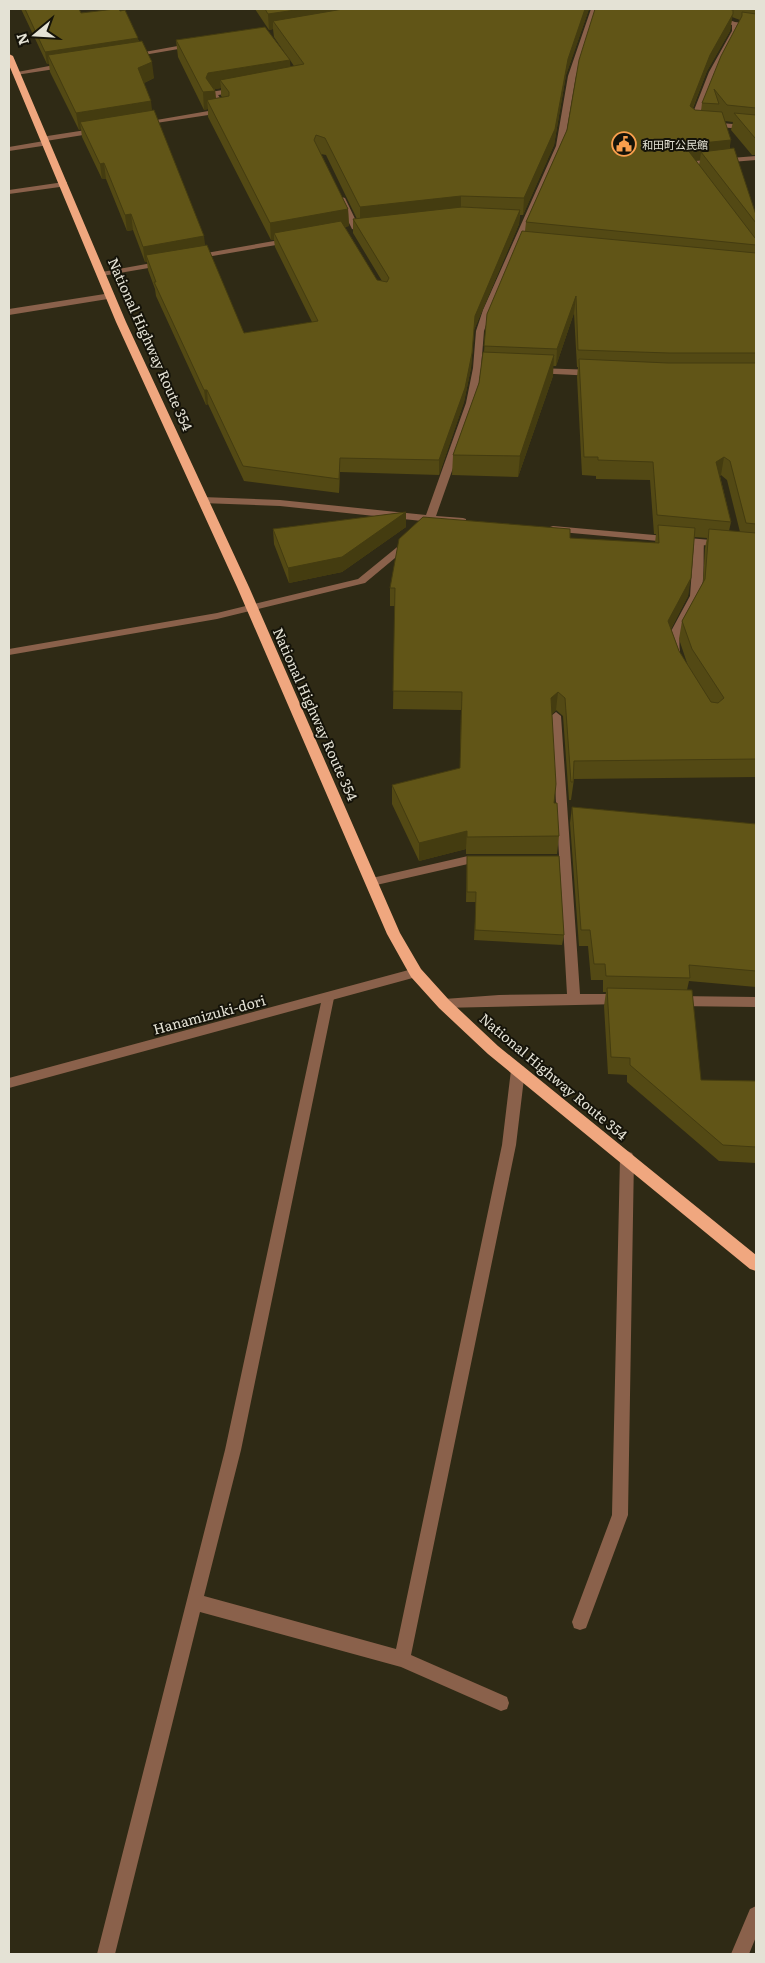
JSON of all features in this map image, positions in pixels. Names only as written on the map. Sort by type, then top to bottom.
[{"type":"highway","name":"National Highway Route 354","points":[[9,56],[111,296],[394,934],[416,973],[444,1004],[493,1050],[627,1157],[756,1264]]},
{"type":"street","points":[[9,652],[217,616],[361,581],[410,541],[430,518],[482,368],[480,331],[487,310],[521,244],[522,220],[560,146],[572,76],[594,9]]},
{"type":"street","points":[[691,9],[734,24],[756,27]]},
{"type":"street","points":[[734,24],[735,31],[713,72],[693,123],[756,128]]},
{"type":"street","points":[[120,57],[206,44]]},
{"type":"street","points":[[16,73],[71,64]]},
{"type":"street","points":[[138,124],[224,110],[213,94],[242,89]]},
{"type":"street","points":[[9,149],[110,128]]},
{"type":"street","points":[[698,177],[690,165],[693,163],[756,158]]},
{"type":"street","points":[[9,192],[64,184]]},
{"type":"street","points":[[336,189],[361,229],[345,231]]},
{"type":"street","points":[[185,259],[298,239]]},
{"type":"street","points":[[102,274],[175,261]]},
{"type":"street","points":[[9,312],[111,296]]},
{"type":"street","points":[[526,370],[602,374]]},
{"type":"street","points":[[202,500],[280,503],[405,517],[470,521]]},
{"type":"street","points":[[540,528],[699,542],[735,541],[756,547]]},
{"type":"street","points":[[678,660],[672,639],[695,597],[699,542]]},
{"type":"street","points":[[556,716],[560,860],[574,998]]},
{"type":"street","points":[[372,882],[468,860],[497,860]]},
{"type":"street","name":"Hanamizuki-dori","points":[[9,1083],[416,973]]},
{"type":"street","points":[[106,1954],[234,1450],[328,998]]},
{"type":"street","points":[[444,1004],[574,998],[632,1000]]},
{"type":"street","points":[[661,1000],[756,1002]]},
{"type":"street","points":[[402,1659],[509,1145],[518,1070]]},
{"type":"street","points":[[580,1622],[620,1515],[627,1157]]},
{"type":"street","points":[[196,1602],[402,1659],[501,1703]]},
{"type":"street","points":[[740,1954],[756,1915]]},
{"type":"building","points":[[25,9],[79,9],[81,13],[115,9],[125,10],[138,38],[45,52]]},
{"type":"building","points":[[265,9],[302,9],[268,14]]},
{"type":"building","points":[[343,9],[585,9],[568,59],[555,129],[524,198],[461,196],[360,207],[325,138],[316,135],[314,140],[348,209],[270,223],[207,100],[229,96],[229,92],[220,80],[304,64],[273,21]]},
{"type":"building","points":[[595,9],[733,10],[733,14],[710,55],[690,106],[695,110],[722,112],[731,140],[692,144],[687,149],[756,238],[756,245],[526,222],[567,130],[579,60]]},
{"type":"building","points":[[742,12],[756,14],[756,108],[727,105],[714,89],[719,104],[702,103],[721,56],[742,16]]},
{"type":"building","points":[[265,27],[290,60],[208,73],[206,78],[215,91],[203,92],[176,40]]},
{"type":"building","points":[[142,41],[152,62],[138,68],[151,101],[76,113],[48,55]]},
{"type":"building","points":[[154,110],[204,236],[143,247],[131,214],[125,215],[104,163],[100,164],[80,122]]},
{"type":"building","points":[[734,113],[756,115],[756,138],[755,138]]},
{"type":"building","points":[[734,148],[756,215],[756,223],[701,152]]},
{"type":"building","points":[[462,207],[520,210],[475,316],[472,353],[465,388],[439,460],[340,458],[339,479],[243,466],[207,390],[204,390],[154,282],[156,282],[146,255],[207,245],[244,333],[318,321],[274,233],[341,221],[377,280],[387,282],[389,278],[353,219]]},
{"type":"building","points":[[522,231],[756,253],[756,353],[578,350],[576,296],[557,349],[484,346],[487,314]]},
{"type":"building","points":[[483,352],[554,355],[520,456],[453,455],[479,383]]},
{"type":"building","points":[[579,359],[668,363],[756,363],[756,524],[746,523],[730,461],[724,457],[716,462],[731,522],[657,515],[653,462],[598,460],[598,457],[584,457]]},
{"type":"building","points":[[406,512],[342,557],[288,568],[273,529]]},
{"type":"building","points":[[423,517],[570,529],[570,538],[659,543],[658,525],[695,528],[691,578],[668,621],[679,651],[711,702],[718,703],[724,698],[692,649],[682,621],[705,579],[709,529],[756,533],[756,759],[574,761],[573,782],[571,782],[565,698],[558,692],[551,698],[556,784],[554,803],[557,803],[559,836],[467,837],[467,831],[419,843],[392,785],[460,768],[462,692],[393,691],[395,588],[390,588],[399,539]]},
{"type":"building","points":[[572,807],[756,824],[756,971],[689,965],[690,978],[606,976],[605,964],[594,964],[590,930],[581,930]]},
{"type":"building","points":[[467,856],[559,856],[564,935],[475,930],[476,892],[467,892]]},
{"type":"building","points":[[607,988],[692,990],[701,1080],[756,1081],[756,1147],[723,1145],[630,1065],[630,1058],[611,1057]]},
{"type":"place","name":"和田町公民館","points":[[624,144]]}]
